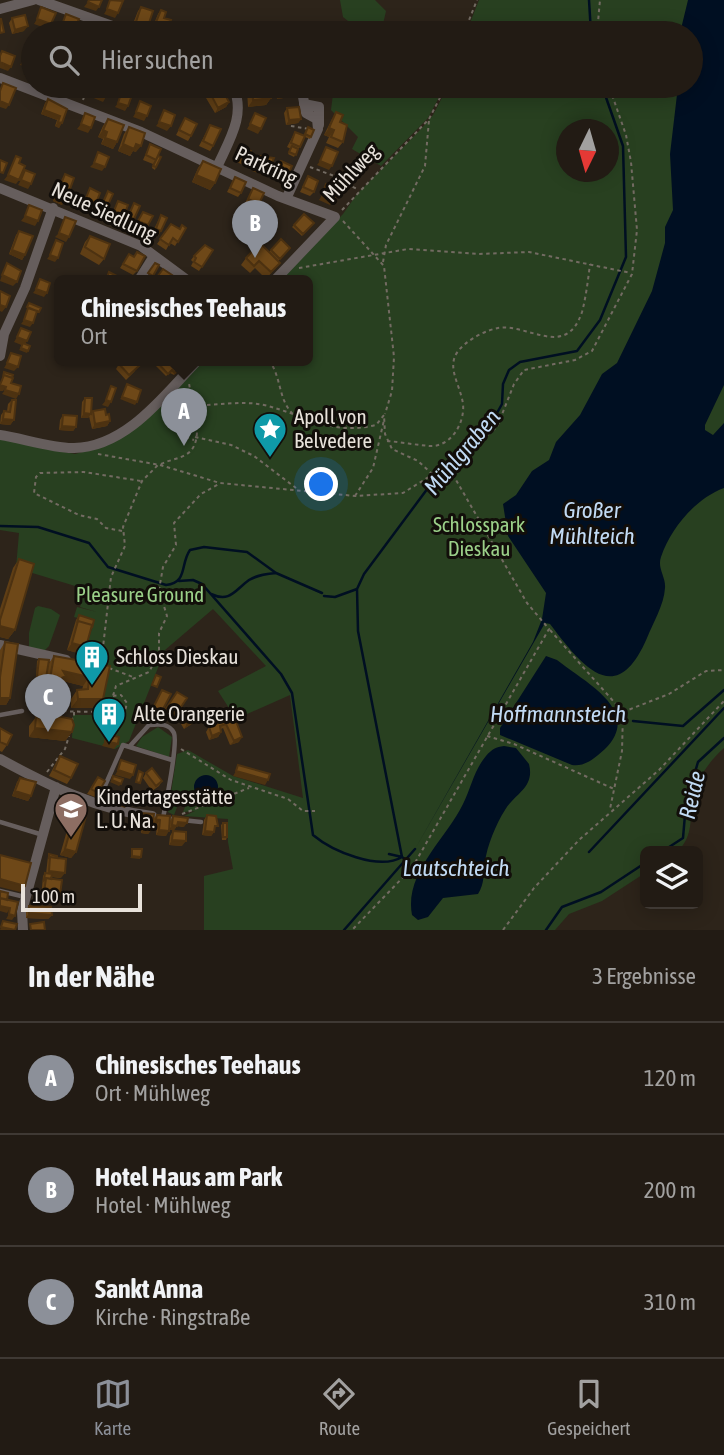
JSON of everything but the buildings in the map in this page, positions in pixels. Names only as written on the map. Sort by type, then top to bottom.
[{"type":"street","points":[[0,9],[33,0]]},
{"type":"street","points":[[39,0],[98,21]]},
{"type":"street","name":"Parkring","points":[[0,78],[21,86]]},
{"type":"street","name":"Parkring","points":[[53,98],[141,131],[207,164],[218,165],[241,179],[335,217]]},
{"type":"street","name":"Parkring","points":[[218,165],[238,120],[237,98]]},
{"type":"street","points":[[303,98],[306,113],[317,119],[317,130]]},
{"type":"street","points":[[288,197],[317,130],[324,106],[304,104]]},
{"type":"street","name":"Neue Siedlung","points":[[0,188],[141,246],[180,275]]},
{"type":"street","points":[[0,356],[4,334],[25,288],[53,208]]},
{"type":"street","name":"Mühlweg","points":[[280,275],[335,217]]},
{"type":"street","points":[[142,275],[154,256]]},
{"type":"street","points":[[0,435],[73,448],[93,444],[138,420],[157,405],[192,366]]},
{"type":"street","points":[[0,645],[72,661]]},
{"type":"street","points":[[0,759],[43,783],[96,804],[133,814],[163,818]]},
{"type":"street","points":[[23,930],[22,911],[25,897],[56,787]]},
{"type":"lane","points":[[0,715],[22,711]]},
{"type":"lane","points":[[130,746],[144,728],[164,724],[170,729],[175,739],[163,818],[201,822]]},
{"type":"lane","points":[[96,804],[123,745],[172,760]]},
{"type":"lane","points":[[0,822],[43,835]]},
{"type":"lane","points":[[0,891],[25,897]]},
{"type":"path","points":[[469,21],[477,0]]},
{"type":"path","points":[[597,21],[600,0]]},
{"type":"path","points":[[82,104],[84,98]]},
{"type":"path","name":"Mühlweg","points":[[335,217],[358,189],[429,119],[440,98]]},
{"type":"path","points":[[447,476],[470,449],[497,427],[514,384],[524,370],[575,360],[592,351],[632,274],[637,230],[631,162],[626,135],[613,98]]},
{"type":"path","points":[[355,496],[373,468],[391,391],[394,357],[383,252],[425,166],[429,119]]},
{"type":"path","points":[[291,126],[317,130]]},
{"type":"path","points":[[302,164],[358,189]]},
{"type":"path","points":[[340,180],[345,180]]},
{"type":"path","points":[[335,217],[339,217],[384,266]]},
{"type":"path","points":[[288,266],[311,268],[408,249],[478,254],[529,252],[591,263],[632,274]]},
{"type":"path","points":[[387,441],[432,446],[454,435],[461,419],[463,404],[453,376],[453,363],[462,346],[480,334],[499,328],[519,329],[544,337],[562,336],[572,329],[582,311],[591,263]]},
{"type":"path","points":[[273,366],[278,373],[285,405],[298,418]]},
{"type":"path","points":[[101,666],[113,571],[125,546],[122,531],[142,481],[159,465],[191,452],[195,438],[190,384],[184,374]]},
{"type":"path","points":[[193,405],[252,403],[327,426],[370,427],[376,425],[384,415]]},
{"type":"path","points":[[384,415],[387,441],[398,453],[418,461],[435,474],[456,480],[527,603],[540,621],[623,712],[622,751],[610,810]]},
{"type":"path","points":[[179,435],[231,445],[254,456],[298,489]]},
{"type":"path","points":[[182,442],[184,436]]},
{"type":"path","points":[[187,443],[189,438]]},
{"type":"path","points":[[98,454],[159,465],[220,483],[355,496],[403,493],[435,474]]},
{"type":"path","points":[[122,531],[110,530],[97,519],[79,515],[34,493],[36,477],[40,472],[84,472],[142,481]]},
{"type":"path","points":[[109,709],[118,684],[149,672],[159,653],[159,633],[167,611],[159,586],[164,562],[176,545],[173,526],[176,519],[201,494],[220,483]]},
{"type":"path","points":[[352,930],[412,868],[549,629]]},
{"type":"path","points":[[96,666],[135,678]]},
{"type":"path","points":[[623,712],[669,694],[706,671],[724,670]]},
{"type":"path","points":[[110,739],[116,716],[125,711],[126,700],[118,694],[112,697]]},
{"type":"path","points":[[503,930],[534,888],[610,810],[659,770],[724,701]]},
{"type":"path","points":[[49,711],[109,709],[116,716]]},
{"type":"path","points":[[43,783],[50,764],[58,759],[65,749],[74,712]]},
{"type":"path","points":[[486,736],[514,744],[615,789]]},
{"type":"path","points":[[180,748],[211,769],[250,788],[288,799],[307,811],[315,811]]},
{"type":"path","points":[[179,815],[250,788]]},
{"type":"green space","points":[[340,0],[375,0],[386,11],[384,21],[348,21],[343,17]]},
{"type":"green space","name":"Schlosspark Dieskau","points":[[479,0],[724,0],[724,748],[712,760],[699,781],[688,835],[683,846],[640,846],[640,876],[602,901],[569,914],[555,930],[204,930],[204,876],[233,869],[228,842],[228,819],[184,816],[195,811],[183,812],[185,807],[179,802],[174,815],[168,812],[177,754],[188,750],[233,776],[303,798],[290,695],[236,719],[218,691],[266,666],[213,609],[165,650],[129,741],[115,749],[72,738],[73,715],[99,715],[108,675],[80,667],[94,622],[74,617],[77,607],[97,612],[80,607],[85,589],[16,568],[19,533],[0,530],[0,439],[75,454],[98,448],[163,405],[199,366],[313,366],[313,275],[285,275],[343,214],[357,194],[422,128],[442,98],[703,98],[703,21],[471,21]]},
{"type":"green space","points":[[332,98],[439,98],[428,118],[381,166],[352,149],[358,137],[331,110]]},
{"type":"green space","points":[[38,606],[51,609],[60,615],[49,646],[44,651],[29,648],[29,633],[35,608]]},
{"type":"green space","points":[[158,727],[172,737],[169,757],[136,746],[142,737]]},
{"type":"water","name":"Großer Mühlteich","points":[[688,0],[724,0],[724,385],[705,430],[713,435],[724,423],[724,488],[694,507],[665,546],[660,561],[665,588],[660,607],[635,660],[623,672],[611,676],[599,674],[574,654],[550,624],[545,623],[415,849],[533,642],[542,619],[546,593],[508,536],[503,504],[516,495],[532,471],[549,460],[556,442],[580,415],[602,374],[617,363],[652,291],[665,243],[665,227],[673,210],[670,154],[677,98],[703,98],[703,21],[683,21]]},
{"type":"water","name":"Hoffmannsteich","points":[[546,656],[557,660],[595,688],[614,710],[618,722],[615,735],[605,749],[586,763],[572,765],[500,735],[500,728]]},
{"type":"water","name":"Lautschteich","points":[[504,746],[516,748],[529,764],[529,779],[523,790],[509,804],[495,828],[486,856],[480,890],[478,894],[443,898],[428,917],[418,920],[412,915],[411,900],[420,871],[456,817],[482,761],[492,750]]},
{"type":"water","points":[[206,775],[215,778],[218,787],[215,796],[206,799],[197,796],[194,787],[197,778]]},
{"type":"waterway","name":"Mühlgraben","points":[[589,0],[590,21]]},
{"type":"waterway","name":"Mühlgraben","points":[[408,861],[402,857],[358,631],[357,589],[364,574],[454,453],[493,420],[502,404],[503,384],[509,370],[520,362],[577,351],[600,320],[626,257],[623,146],[606,98]]},
{"type":"waterway","points":[[0,526],[38,527],[89,543],[108,567],[166,585],[178,581],[181,577],[190,550],[204,547],[247,552],[276,573],[322,593]]},
{"type":"waterway","points":[[211,594],[228,596],[252,578],[276,573]]},
{"type":"waterway","points":[[179,581],[193,580],[202,584],[281,674],[292,693],[313,835],[343,853],[356,857],[381,862],[402,857]]},
{"type":"waterway","points":[[324,596],[335,597],[357,589]]},
{"type":"waterway","points":[[633,721],[683,726],[724,690]]},
{"type":"waterway","points":[[589,852],[724,708]]},
{"type":"waterway","name":"Reide","points":[[671,846],[683,838],[686,803],[698,762],[724,738]]},
{"type":"waterway","points":[[344,930],[415,849]]},
{"type":"waterway","points":[[389,854],[402,857]]},
{"type":"waterway","name":"Reide","points":[[546,930],[562,907],[601,892],[640,866]]},
{"type":"place","name":"Hotel Haus am Park","points":[[255,258]]},
{"type":"place","name":"Chinesisches Teehaus","points":[[184,446]]},
{"type":"place","name":"Apoll von Belvedere","points":[[270,459]]},
{"type":"place","name":"Schloss Dieskau","points":[[92,687]]},
{"type":"place","name":"Sankt Anna","points":[[48,732]]},
{"type":"place","name":"Alte Orangerie","points":[[109,744]]},
{"type":"place","name":"Kindertagesstätte L. U. Na.","points":[[71,839]]},
{"type":"park label","name":"Pleasure Ground","points":[[140,595]]}]
